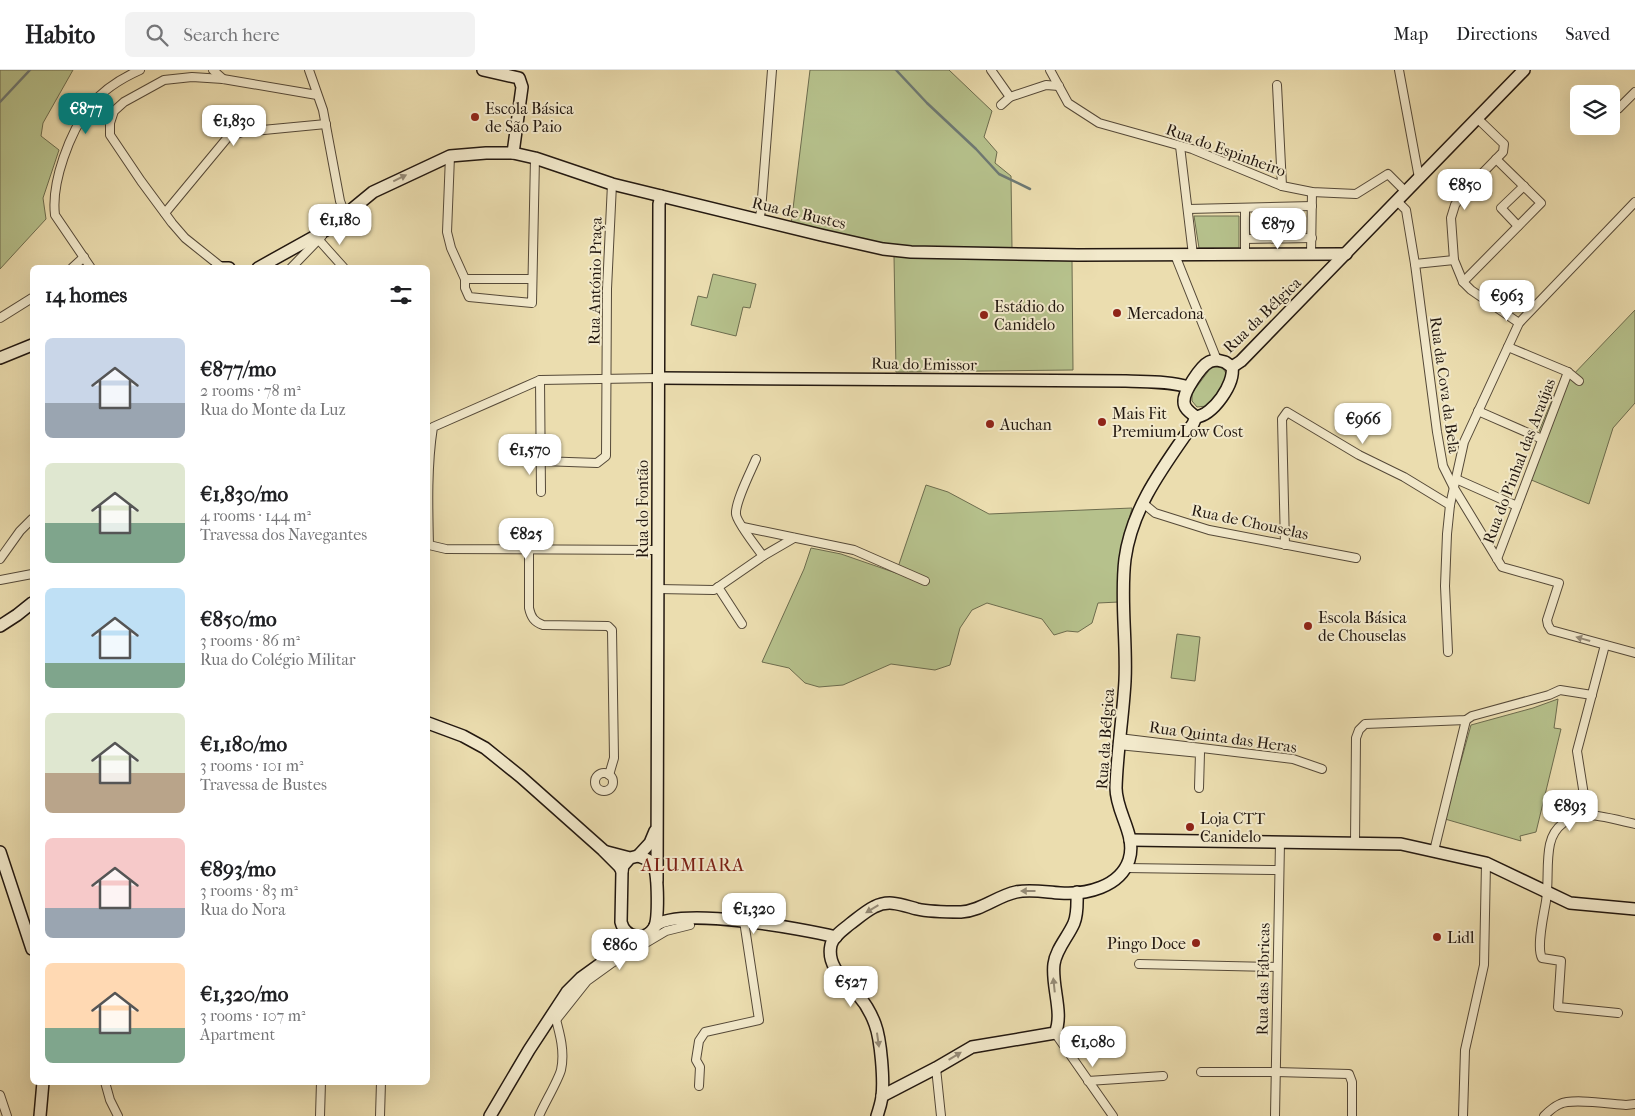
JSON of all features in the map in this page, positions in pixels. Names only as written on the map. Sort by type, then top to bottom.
[{"type":"main road","points":[[483,70],[519,78],[522,87],[513,153]]},
{"type":"main road","name":"Rua da Bélgica","points":[[1232,367],[1241,361],[1524,70]]},
{"type":"main road","name":"Rua de Bustes","points":[[328,229],[373,192],[450,156],[468,153],[513,153],[535,158],[612,184],[868,246],[911,252],[1175,255],[1346,254]]},
{"type":"main road","name":"Rua do Fontão","points":[[653,929],[657,880],[659,204],[661,196]]},
{"type":"main road","points":[[263,265],[328,229]]},
{"type":"main road","points":[[0,358],[30,346]]},
{"type":"main road","name":"Rua da Bélgica","points":[[1188,387],[1209,362],[1217,360],[1225,362],[1232,367]]},
{"type":"main road","name":"Rua da Bélgica","points":[[1125,868],[1131,851],[1130,840],[1116,791],[1125,679],[1123,596],[1125,560],[1134,524],[1157,476],[1196,417],[1206,414],[1214,407],[1232,378],[1232,367]]},
{"type":"main road","name":"Rua do Emissor","points":[[659,378],[1126,381],[1171,383],[1188,387]]},
{"type":"main road","points":[[1188,387],[1184,402],[1188,412],[1196,417]]},
{"type":"main road","points":[[0,626],[30,604]]},
{"type":"main road","points":[[430,724],[464,736],[485,748],[619,866],[622,871],[621,940],[617,952]]},
{"type":"main road","name":"Rua do Fontão","points":[[622,871],[623,866],[650,843],[655,832],[656,822]]},
{"type":"main road","points":[[1130,840],[1401,844],[1486,864],[1570,903],[1635,909]]},
{"type":"main road","points":[[603,850],[613,855],[649,860],[654,865],[657,880]]},
{"type":"main road","points":[[0,852],[28,923],[30,936]]},
{"type":"main road","points":[[878,1116],[882,1096],[879,1038],[871,1013],[859,996],[835,970],[830,955],[830,948],[836,937],[873,907],[880,905],[901,904],[917,909],[961,912],[971,910],[1006,894],[1023,890],[1060,893],[1077,892],[1105,886],[1119,877],[1125,868]]},
{"type":"main road","points":[[882,1096],[972,1047],[1056,1033],[1058,1016],[1053,972],[1054,962],[1057,952],[1074,924],[1077,892]]},
{"type":"main road","points":[[656,901],[663,910],[675,918]]},
{"type":"main road","points":[[490,1116],[554,1016],[567,992],[581,978],[617,952],[644,939],[660,922],[675,918],[744,921],[836,937]]},
{"type":"main road","points":[[621,922],[625,931],[634,936],[640,937],[653,929]]},
{"type":"main road","points":[[40,1116],[43,1085]]},
{"type":"street","points":[[89,265],[55,215],[54,205],[57,184],[64,156],[76,130],[90,107],[104,91],[140,70]]},
{"type":"street","points":[[213,70],[223,79]]},
{"type":"street","points":[[223,79],[224,70]]},
{"type":"street","points":[[308,70],[323,110],[340,201],[345,214]]},
{"type":"street","points":[[759,220],[772,70]]},
{"type":"street","points":[[991,70],[1010,97]]},
{"type":"street","name":"Rua do Espinheiro","points":[[1050,70],[1068,103],[1099,123],[1180,146],[1282,186],[1312,192],[1356,194],[1388,174],[1406,192]]},
{"type":"street","points":[[1399,70],[1419,178]]},
{"type":"street","points":[[219,265],[185,238],[141,181],[110,135],[110,122],[114,111],[124,102],[164,80],[192,77],[223,79],[317,95]]},
{"type":"street","points":[[1001,105],[1010,97],[1046,85],[1058,86]]},
{"type":"street","points":[[1277,85],[1282,186]]},
{"type":"street","points":[[1620,107],[1635,92]]},
{"type":"street","points":[[1478,119],[1504,144],[1503,152],[1462,194],[1455,204],[1451,218],[1454,260],[1463,282],[1471,290],[1519,323]]},
{"type":"street","points":[[165,213],[228,137],[242,132],[326,124]]},
{"type":"street","points":[[1180,146],[1193,255]]},
{"type":"street","points":[[450,156],[446,232],[465,278],[465,288],[469,297],[532,302],[535,158]]},
{"type":"street","points":[[1463,282],[1541,203],[1496,158]]},
{"type":"street","name":"Rua António Praça","points":[[541,461],[597,463],[606,456],[608,289],[612,184]]},
{"type":"street","points":[[1518,226],[1501,208],[1524,186]]},
{"type":"street","points":[[1311,254],[1312,192]]},
{"type":"street","name":"Rua da Cova da Bela","points":[[1397,201],[1406,210],[1438,440],[1443,466],[1454,488],[1502,568],[1559,584],[1547,620],[1551,630],[1635,653]]},
{"type":"street","points":[[1448,652],[1445,586],[1450,505],[1464,442],[1519,323],[1635,202]]},
{"type":"street","points":[[1188,209],[1312,206]]},
{"type":"street","points":[[1244,208],[1245,254]]},
{"type":"street","name":"Rua de Bustes","points":[[295,265],[328,229]]},
{"type":"street","points":[[1244,238],[1312,238]]},
{"type":"street","points":[[318,239],[341,265]]},
{"type":"street","points":[[1175,255],[1217,360]]},
{"type":"street","points":[[75,265],[84,257]]},
{"type":"street","points":[[1415,264],[1454,260]]},
{"type":"street","points":[[465,278],[532,279]]},
{"type":"street","points":[[0,318],[30,299]]},
{"type":"street","points":[[1508,348],[1568,372],[1579,382]]},
{"type":"street","name":"Rua do Pinhal das Araújas","points":[[1497,559],[1568,372]]},
{"type":"street","points":[[430,464],[433,427],[540,380],[659,378]]},
{"type":"street","points":[[540,380],[541,492]]},
{"type":"street","points":[[1478,411],[1542,439]]},
{"type":"street","points":[[1285,545],[1282,419],[1287,412],[1359,455],[1404,477],[1450,505]]},
{"type":"street","points":[[756,459],[736,514],[763,556]]},
{"type":"street","points":[[1456,479],[1517,506]]},
{"type":"street","name":"Rua de Chouselas","points":[[1143,503],[1155,513],[1209,530],[1356,558]]},
{"type":"street","points":[[0,559],[11,542],[30,521]]},
{"type":"street","points":[[743,527],[854,550],[925,581]]},
{"type":"street","points":[[658,589],[714,590],[763,556],[794,538]]},
{"type":"street","points":[[430,545],[446,549],[658,550]]},
{"type":"street","points":[[529,548],[530,608],[531,615],[535,621],[543,626],[608,626],[612,630],[614,758],[608,775]]},
{"type":"street","points":[[2,577],[30,574]]},
{"type":"street","points":[[718,587],[742,624]]},
{"type":"street","points":[[1587,814],[1577,751],[1606,645]]},
{"type":"street","points":[[1355,843],[1356,738],[1359,730],[1365,724],[1466,720],[1472,716],[1549,695],[1560,690],[1592,695]]},
{"type":"street","points":[[1434,851],[1466,720]]},
{"type":"street","name":"Rua Quinta das Heras","points":[[1119,741],[1293,759],[1322,769]]},
{"type":"street","name":"Rua Quinta das Heras","points":[[1119,741],[1200,753],[1199,788]]},
{"type":"street","points":[[1618,1012],[1558,1007],[1561,961],[1542,958],[1540,943],[1547,893],[1550,844],[1553,833],[1569,818],[1587,814],[1635,824]]},
{"type":"street","name":"Rua das Fábricas","points":[[1275,1116],[1276,967],[1280,842]]},
{"type":"street","points":[[1462,1116],[1465,1050],[1484,965],[1486,864]]},
{"type":"street","points":[[1125,868],[1279,870]]},
{"type":"street","points":[[699,1086],[700,1067],[696,1060],[699,1041],[705,1032],[759,1020],[744,921]]},
{"type":"street","points":[[539,1116],[560,1072],[561,1041],[554,1016],[587,981],[612,963],[666,931],[690,925]]},
{"type":"street","points":[[1139,964],[1276,967]]},
{"type":"street","points":[[1056,1033],[1113,1116]]},
{"type":"street","points":[[936,1068],[941,1116]]},
{"type":"street","points":[[1201,1072],[1349,1074],[1352,1082],[1352,1116]]},
{"type":"street","points":[[1088,1081],[1163,1076]]},
{"type":"street","points":[[106,1085],[110,1100],[118,1116]]},
{"type":"street","points":[[320,1085],[320,1116]]},
{"type":"street","points":[[380,1085],[380,1116]]},
{"type":"street","points":[[0,1095],[8,1116]]},
{"type":"street","points":[[1544,1116],[1561,1103],[1570,1101],[1635,1104]]},
{"type":"green space","points":[[0,70],[73,70],[43,123],[41,136],[59,150],[43,198],[46,219],[0,269]]},
{"type":"green space","points":[[810,70],[949,70],[992,111],[984,137],[997,152],[995,163],[1011,176],[1012,249],[895,251],[791,225]]},
{"type":"green space","points":[[1194,216],[1239,216],[1239,248],[1199,248]]},
{"type":"green space","name":"Estádio do Canidelo","points":[[894,256],[1072,260],[1073,370],[896,372]]},
{"type":"green space","points":[[713,274],[756,284],[750,308],[743,307],[736,336],[691,325],[698,296],[707,298]]},
{"type":"green space","points":[[1635,310],[1635,403],[1613,428],[1589,504],[1529,479],[1547,434],[1539,431],[1563,374],[1570,378]]},
{"type":"green space","points":[[1220,367],[1225,371],[1226,375],[1223,386],[1207,406],[1197,407],[1192,401],[1192,393],[1210,369]]},
{"type":"green space","points":[[926,485],[948,492],[989,514],[1132,508],[1124,538],[1119,602],[1098,603],[1092,623],[1078,632],[1067,631],[1054,635],[1042,619],[987,603],[972,610],[960,628],[950,665],[935,670],[891,664],[843,685],[819,687],[805,683],[789,668],[762,662],[804,569],[811,548],[841,554],[896,573]]},
{"type":"green space","points":[[1177,634],[1200,637],[1195,681],[1171,678]]},
{"type":"green space","points":[[1558,699],[1554,728],[1561,729],[1536,832],[1520,836],[1521,841],[1445,819],[1471,725]]},
{"type":"waterway","points":[[0,102],[30,70]]},
{"type":"waterway","points":[[896,70],[999,174],[1030,189]]},
{"type":"place","name":"Escola Básica de São Paio","points":[[475,117]]},
{"type":"place","name":"Mercadona","points":[[1117,313]]},
{"type":"place","name":"Estádio do Canidelo","points":[[984,315]]},
{"type":"place","name":"Mais Fit Premium Low Cost","points":[[1102,422]]},
{"type":"place","name":"Auchan","points":[[990,424]]},
{"type":"place","name":"Escola Básica de Chouselas","points":[[1308,626]]},
{"type":"place","name":"Loja CTT Canidelo","points":[[1190,827]]},
{"type":"place","name":"Lidl","points":[[1437,937]]},
{"type":"place","name":"Pingo Doce","points":[[1196,943]]},
{"type":"district","name":"ALUMIARA","points":[[693,865]]}]
